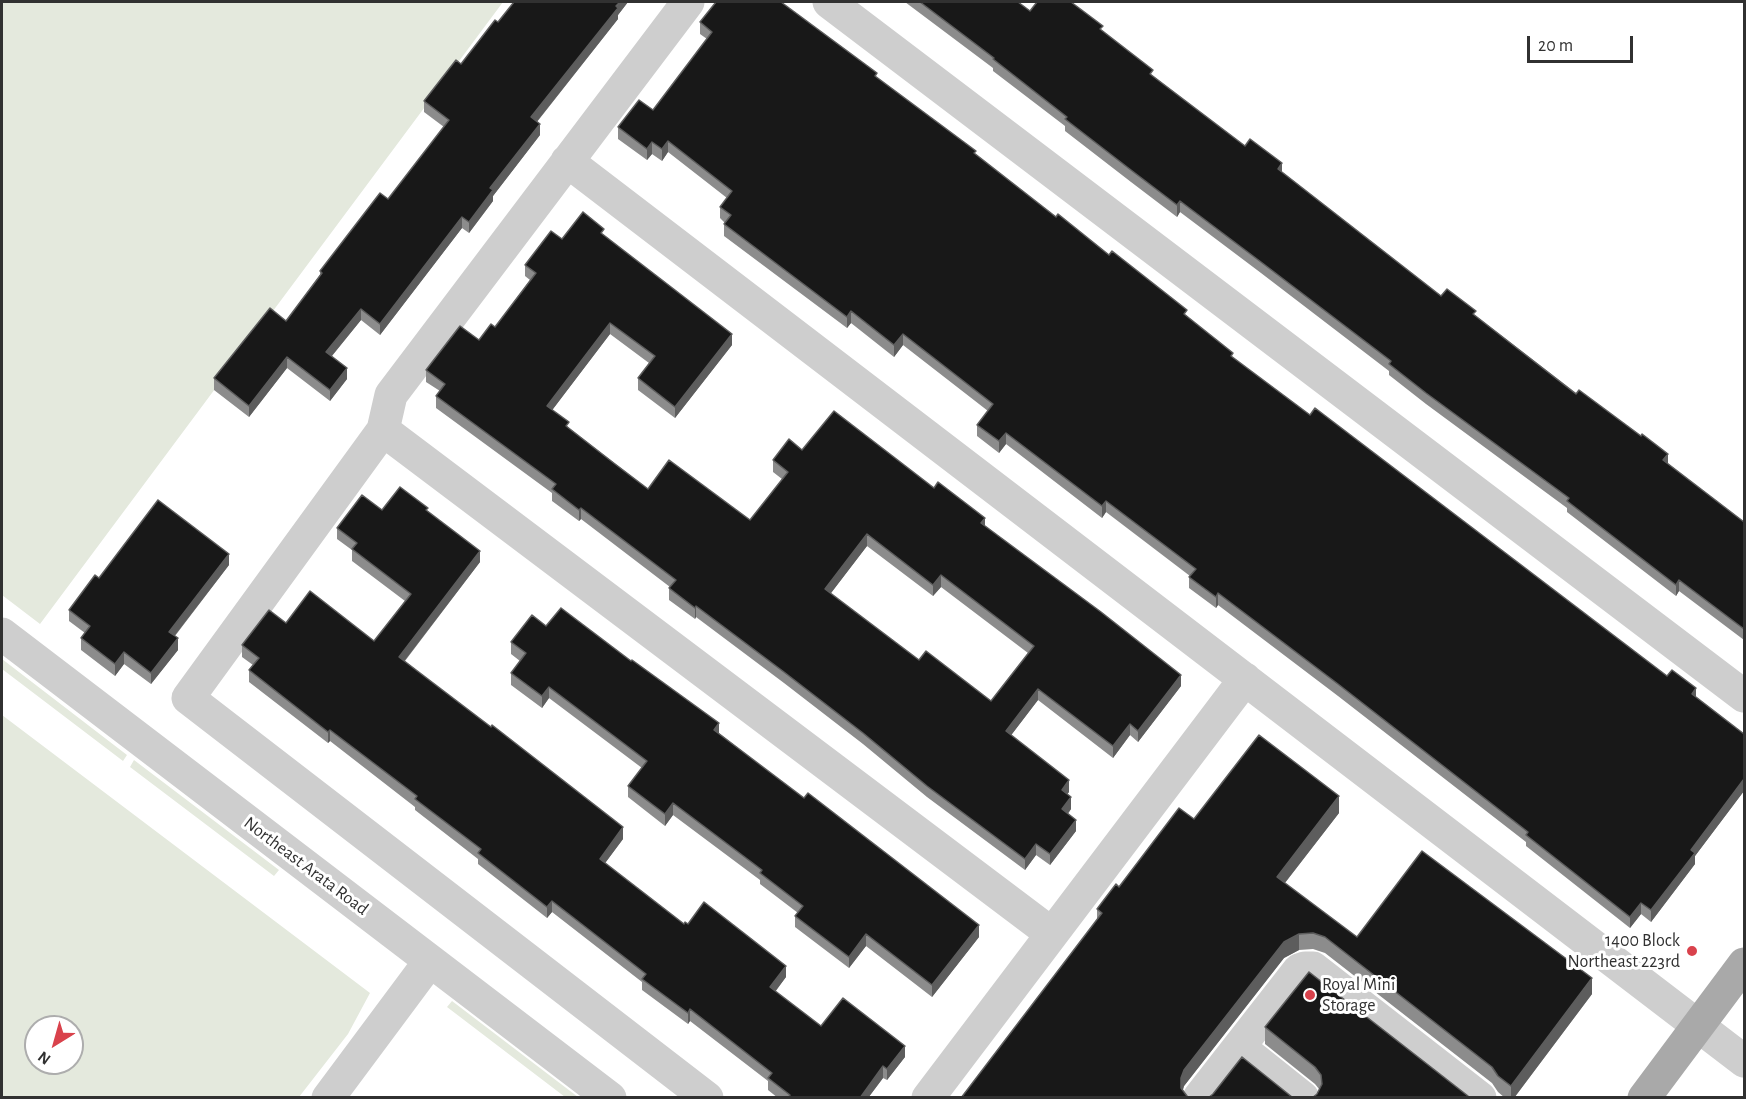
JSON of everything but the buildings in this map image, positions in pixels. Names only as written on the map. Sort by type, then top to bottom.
[{"type":"main road","points":[[1644,1098],[1744,964]]},
{"type":"street","points":[[688,2],[391,395],[383,430],[188,698],[708,1098]]},
{"type":"street","points":[[829,2],[1744,696]]},
{"type":"street","points":[[567,162],[1744,1061]]},
{"type":"street","points":[[383,430],[1052,934]]},
{"type":"street","name":"Northeast Arata Road","points":[[2,634],[610,1098]]},
{"type":"street","points":[[928,1098],[1245,679]]},
{"type":"street","points":[[328,1098],[430,961]]},
{"type":"street","points":[[1199,1098],[1299,970],[1305,968],[1312,968],[1480,1098]]},
{"type":"street","points":[[1239,1047],[1303,1098]]},
{"type":"shaded area","points":[[2,2],[503,2],[40,624],[2,595]]},
{"type":"shaded area","points":[[2,659],[127,755],[123,761],[2,669]]},
{"type":"shaded area","points":[[2,715],[370,993],[348,1034],[299,1097],[2,1097]]},
{"type":"shaded area","points":[[134,760],[279,870],[274,876],[130,767]]},
{"type":"shaded area","points":[[452,1001],[578,1097],[565,1097],[447,1007]]},
{"type":"place","name":"1400 Block Northeast 223rd","points":[[1692,951]]},
{"type":"place","name":"Royal Mini Storage","points":[[1310,995]]}]
